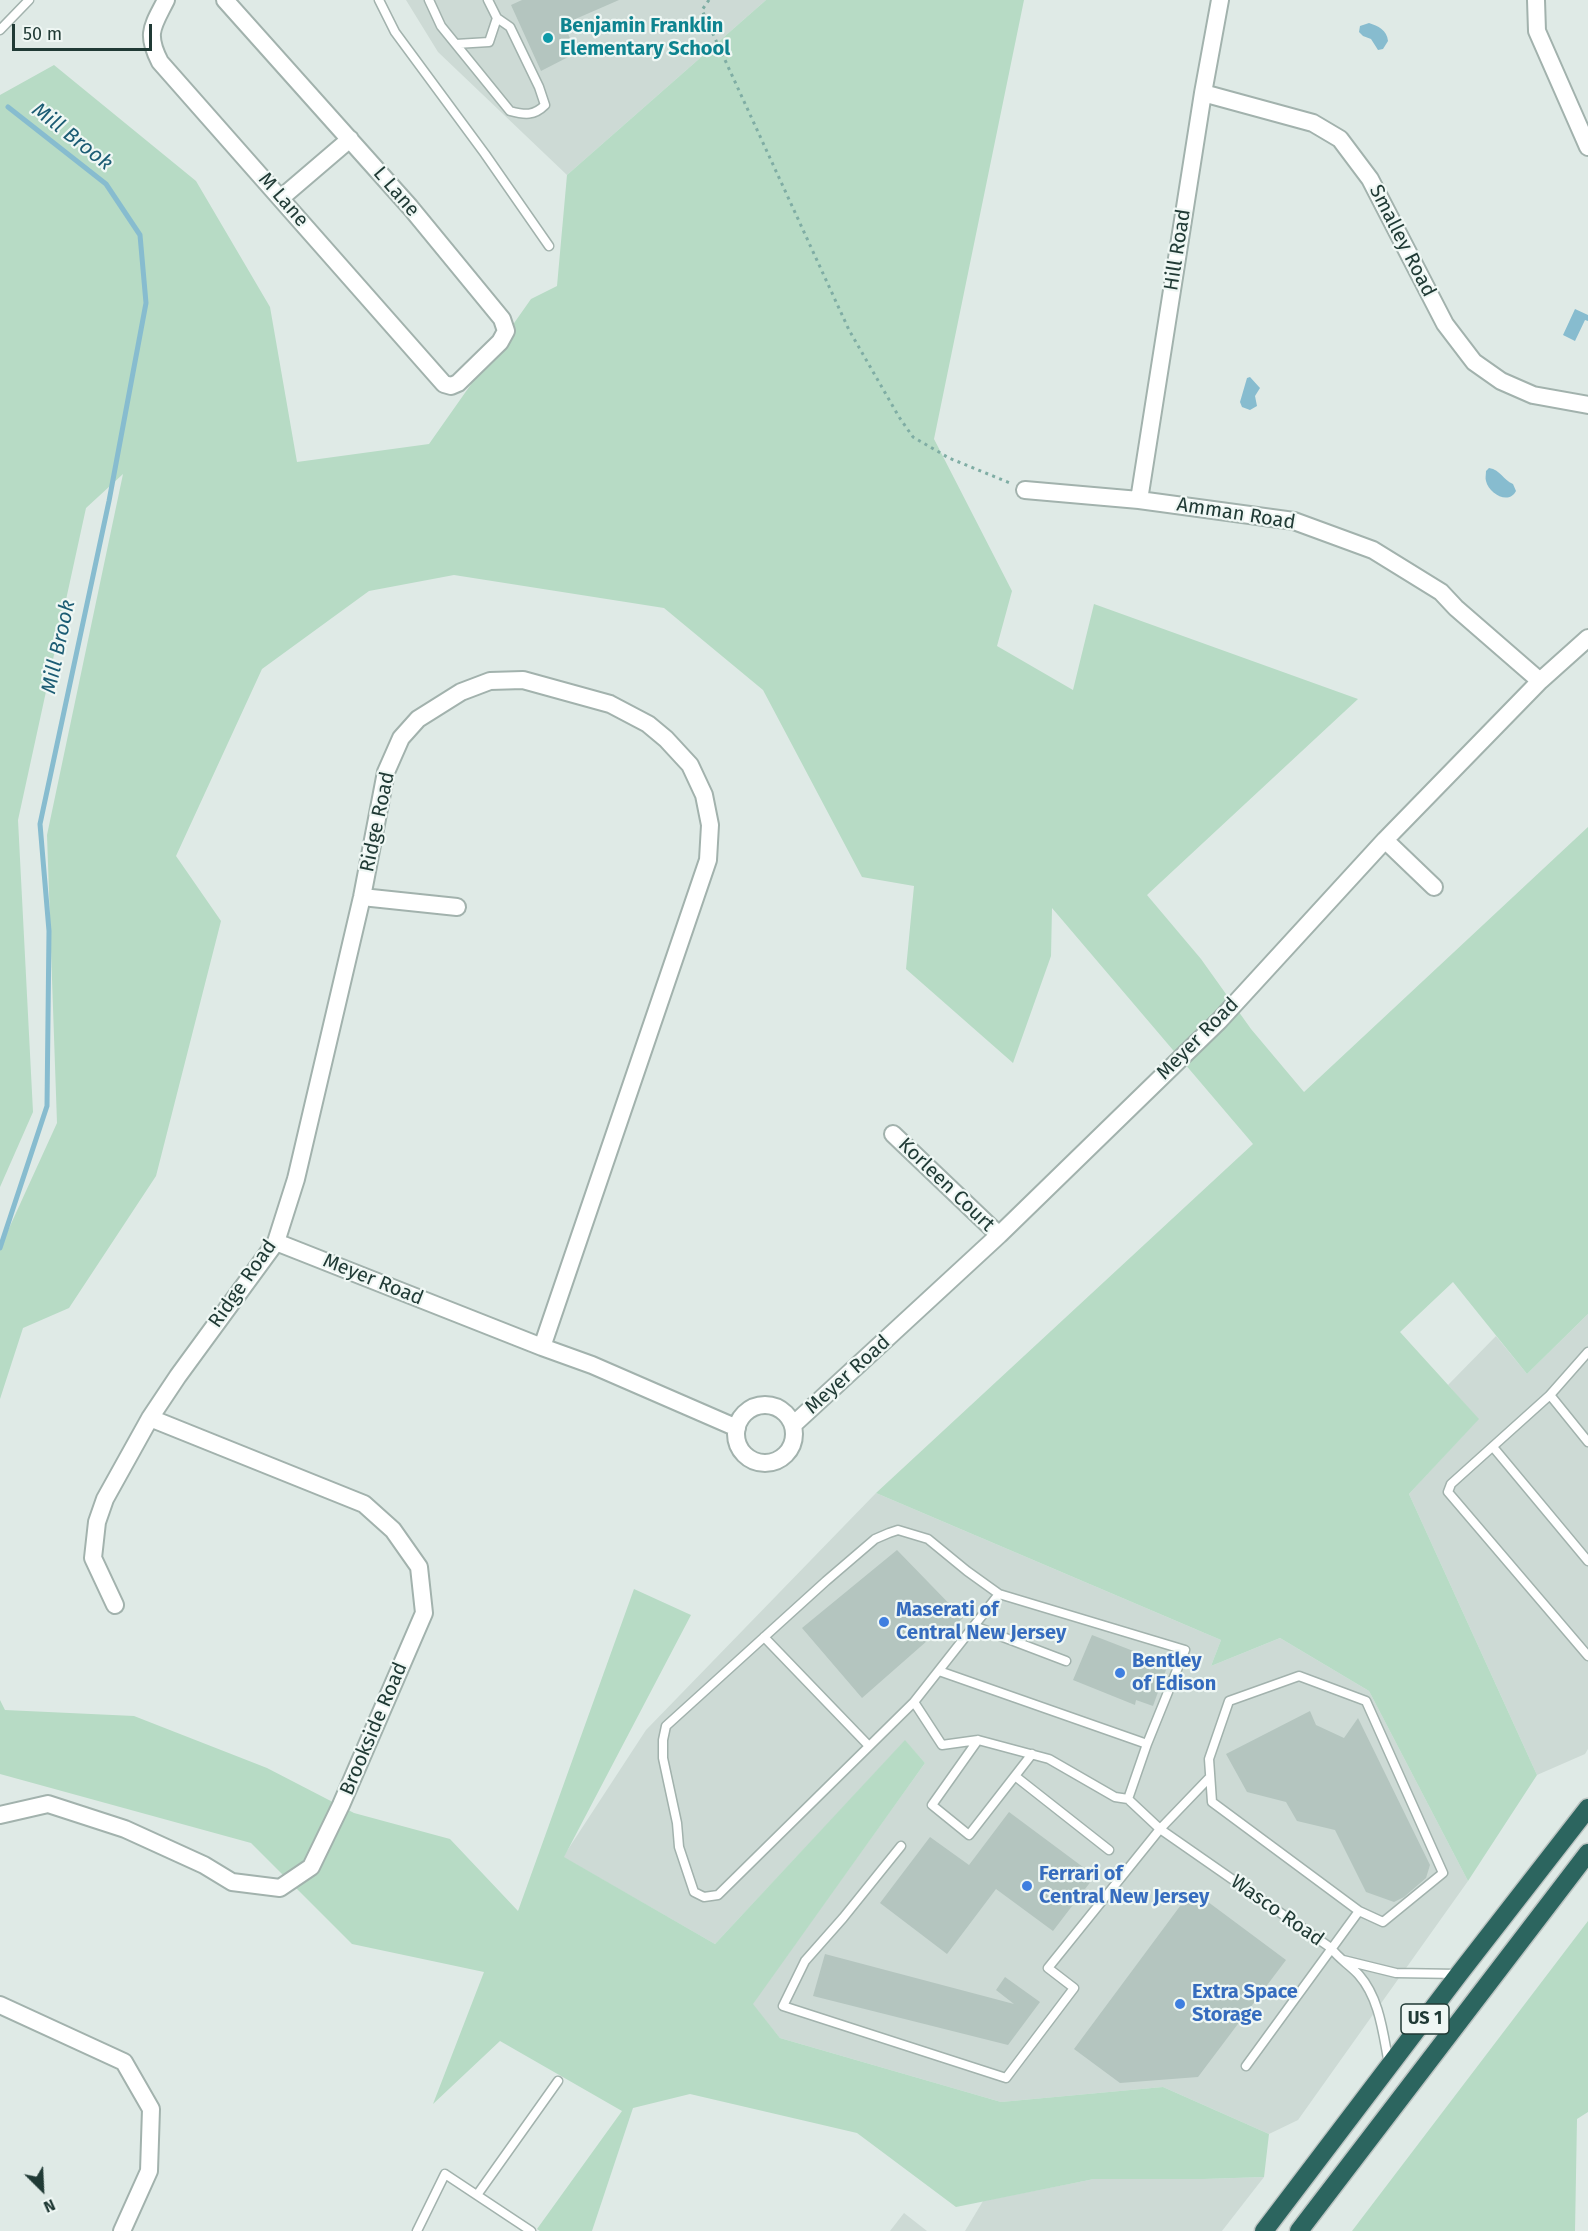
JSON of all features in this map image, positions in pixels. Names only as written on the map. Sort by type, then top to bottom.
[{"type":"highway","name":"US 1","points":[[1264,2231],[1588,1808]]},
{"type":"highway","name":"US 1","points":[[1299,2231],[1588,1852]]},
{"type":"street","name":"M Lane","points":[[166,0],[153,26],[151,38],[160,62],[444,384],[451,386]]},
{"type":"street","name":"L Lane","points":[[225,0],[410,207],[502,319],[506,331],[500,342],[458,383],[451,386]]},
{"type":"street","name":"Hill Road","points":[[1139,500],[1203,93],[1220,0]]},
{"type":"street","points":[[1536,0],[1537,31],[1588,147]]},
{"type":"street","name":"Smalley Road","points":[[1203,93],[1313,123],[1340,139],[1370,179],[1445,324],[1474,362],[1501,381],[1533,395],[1588,405]]},
{"type":"street","points":[[281,198],[350,139]]},
{"type":"street","name":"Amman Road","points":[[1025,490],[1139,500],[1294,521],[1373,550],[1442,592],[1456,608],[1540,681]]},
{"type":"street","name":"Meyer Road","points":[[793,1425],[999,1235],[1219,1020],[1385,840],[1540,681],[1588,638]]},
{"type":"street","name":"Ridge Road","points":[[115,1605],[93,1558],[97,1522],[105,1499],[150,1418],[276,1242],[296,1179],[362,897],[386,772],[401,738],[418,719],[461,692],[490,681],[523,680],[610,704],[648,724],[666,739],[690,765],[704,795],[710,825],[708,860],[542,1347]]},
{"type":"street","points":[[1385,840],[1434,887]]},
{"type":"street","points":[[362,897],[457,907]]},
{"type":"street","name":"Korleen Court","points":[[893,1134],[999,1235]]},
{"type":"street","name":"Meyer Road","points":[[276,1242],[592,1365],[737,1428]]},
{"type":"street","name":"Meyer Road","points":[[764,1405],[781,1410],[793,1425],[793,1444],[788,1453],[772,1463],[753,1461],[739,1448],[737,1428],[746,1412],[764,1405]]},
{"type":"street","name":"Brookside Road","points":[[0,1815],[48,1804],[125,1829],[204,1865],[232,1882],[280,1888],[311,1867],[341,1805],[424,1613],[419,1567],[393,1530],[364,1504],[150,1418]]},
{"type":"street","points":[[0,2005],[124,2062],[151,2109],[149,2171],[122,2231]]},
{"type":"lane","points":[[0,30],[31,0]]},
{"type":"lane","points":[[379,0],[395,32],[549,246]]},
{"type":"lane","points":[[429,0],[441,26],[510,111],[525,115],[539,111],[545,105],[539,87],[510,27],[497,18],[488,0]]},
{"type":"lane","points":[[456,44],[489,42],[497,18]]},
{"type":"lane","points":[[1588,1352],[1550,1395],[1451,1484],[1448,1492],[1588,1656]]},
{"type":"lane","points":[[1550,1395],[1588,1442]]},
{"type":"lane","points":[[1493,1447],[1588,1560]]},
{"type":"lane","points":[[999,1594],[914,1702],[718,1895],[704,1897],[694,1892],[680,1847],[663,1758],[666,1726],[875,1539],[898,1530],[928,1539],[999,1594],[1185,1650],[1147,1744],[1128,1799]]},
{"type":"lane","points":[[974,1626],[1066,1661]]},
{"type":"lane","points":[[764,1637],[869,1746]]},
{"type":"lane","points":[[939,1671],[1147,1744]]},
{"type":"lane","points":[[1299,1676],[1366,1701],[1443,1873],[1383,1922],[1359,1911],[1212,1802],[1209,1760],[1229,1701],[1299,1676]]},
{"type":"lane","name":"Wasco Road","points":[[914,1702],[942,1745],[978,1740],[1032,1754],[1049,1759],[1115,1797],[1128,1799],[1160,1829],[1331,1948],[1359,1975],[1376,2004],[1389,2066]]},
{"type":"lane","points":[[978,1740],[932,1805],[969,1835],[1032,1754]]},
{"type":"lane","points":[[1015,1776],[1109,1850]]},
{"type":"lane","points":[[901,1846],[805,1961],[783,2007],[1006,2078],[1074,1989],[1048,1968],[1160,1829],[1210,1777]]},
{"type":"lane","points":[[1246,2066],[1359,1911]]},
{"type":"lane","name":"Wasco Road","points":[[1340,1959],[1396,1973],[1459,1974]]},
{"type":"lane","points":[[477,2195],[558,2081]]},
{"type":"lane","points":[[417,2231],[445,2174],[531,2231]]},
{"type":"path","points":[[709,0],[702,10],[707,21],[849,330],[899,417],[913,437],[949,458],[1025,490]]},
{"type":"shaded area","points":[[406,0],[766,0],[567,175],[438,52]]},
{"type":"shaded area","points":[[1588,1314],[1588,1749],[1585,1754],[1537,1775],[1409,1494],[1478,1419],[1448,1385],[1496,1336],[1527,1374]]},
{"type":"shaded area","points":[[876,1493],[1221,1640],[1211,1666],[1280,1638],[1369,1691],[1468,1881],[1298,2120],[1269,2134],[1163,2087],[1001,2102],[780,2038],[752,2004],[925,1763],[905,1741],[715,1944],[563,1857],[646,1730]]},
{"type":"shaded area","points":[[1264,2177],[1222,2231],[965,2231],[983,2201],[1094,2179]]},
{"type":"shaded area","points":[[904,2213],[927,2231],[890,2231]]},
{"type":"green space","points":[[766,0],[1024,0],[934,439],[1012,591],[997,646],[1073,690],[1094,604],[1358,699],[1147,895],[1201,959],[1251,1029],[1304,1092],[1588,827],[1588,1314],[1527,1374],[1453,1282],[1400,1332],[1479,1419],[1409,1494],[1537,1775],[1468,1881],[1369,1691],[1280,1638],[1211,1666],[1221,1640],[876,1493],[1253,1144],[1052,908],[1051,956],[1013,1063],[906,969],[914,886],[862,877],[763,690],[664,608],[454,575],[369,591],[262,669],[176,856],[221,921],[156,1176],[69,1308],[23,1328],[0,1399],[0,1248],[57,1123],[47,835],[123,474],[86,508],[18,820],[33,1112],[0,1187],[0,95],[54,65],[196,181],[270,307],[297,462],[429,444],[531,299],[557,286],[567,175]]},
{"type":"green space","points":[[634,1589],[691,1615],[564,1857],[715,1944],[905,1740],[925,1763],[753,2004],[780,2038],[1001,2102],[1163,2087],[1269,2134],[1264,2177],[1094,2179],[956,2207],[857,2133],[690,2094],[633,2108],[592,2231],[540,2231],[537,2229],[622,2111],[500,2041],[433,2104],[484,1972],[352,1944],[251,1843],[0,1774],[0,1700],[5,1710],[134,1716],[267,1768],[354,1813],[450,1839],[518,1911]]},
{"type":"green space","points":[[1588,1921],[1588,2112],[1577,2119],[1575,2231],[1352,2231]]},
{"type":"water","points":[[1369,23],[1379,27],[1386,34],[1388,41],[1383,49],[1378,50],[1371,39],[1359,32],[1360,26]]},
{"type":"water","points":[[1575,309],[1588,315],[1588,321],[1585,320],[1575,341],[1563,335]]},
{"type":"water","points":[[1250,377],[1260,388],[1255,396],[1257,406],[1250,410],[1242,407],[1240,402],[1247,378]]},
{"type":"water","points":[[1489,468],[1513,484],[1516,491],[1513,495],[1504,497],[1491,490],[1486,479],[1486,471]]},
{"type":"building","name":"Benjamin Franklin Elementary School","points":[[522,0],[619,0],[564,24],[576,53],[541,71],[511,5]]},
{"type":"building","name":"Maserati of Central New Jersey","points":[[897,1550],[963,1618],[947,1632],[944,1626],[862,1698],[802,1628]]},
{"type":"building","name":"Bentley of Edison","points":[[1092,1635],[1154,1659],[1153,1663],[1167,1667],[1153,1706],[1136,1700],[1135,1705],[1073,1680]]},
{"type":"building","points":[[1310,1711],[1316,1725],[1344,1738],[1358,1718],[1430,1865],[1426,1878],[1404,1897],[1394,1902],[1366,1892],[1335,1830],[1297,1821],[1286,1802],[1247,1792],[1226,1754]]},
{"type":"building","points":[[1009,1812],[1095,1876],[1053,1931],[996,1889],[947,1954],[880,1903],[930,1837],[969,1865]]},
{"type":"building","name":"Extra Space Storage","points":[[1192,1890],[1286,1960],[1198,2077],[1120,2083],[1074,2049]]},
{"type":"building","points":[[825,1954],[1014,2004],[996,1990],[1005,1977],[1040,2002],[1008,2045],[813,1996]]},
{"type":"waterway","name":"Mill Brook","points":[[0,1248],[47,1106],[49,931],[40,824],[109,501],[146,303],[140,235],[106,184],[8,107]]},
{"type":"place","name":"Benjamin Franklin Elementary School","points":[[548,38]]},
{"type":"place","name":"Maserati of Central New Jersey","points":[[884,1622]]},
{"type":"place","name":"Bentley of Edison","points":[[1120,1673]]},
{"type":"place","name":"Ferrari of Central New Jersey","points":[[1027,1886]]},
{"type":"place","name":"Extra Space Storage","points":[[1180,2004]]}]
